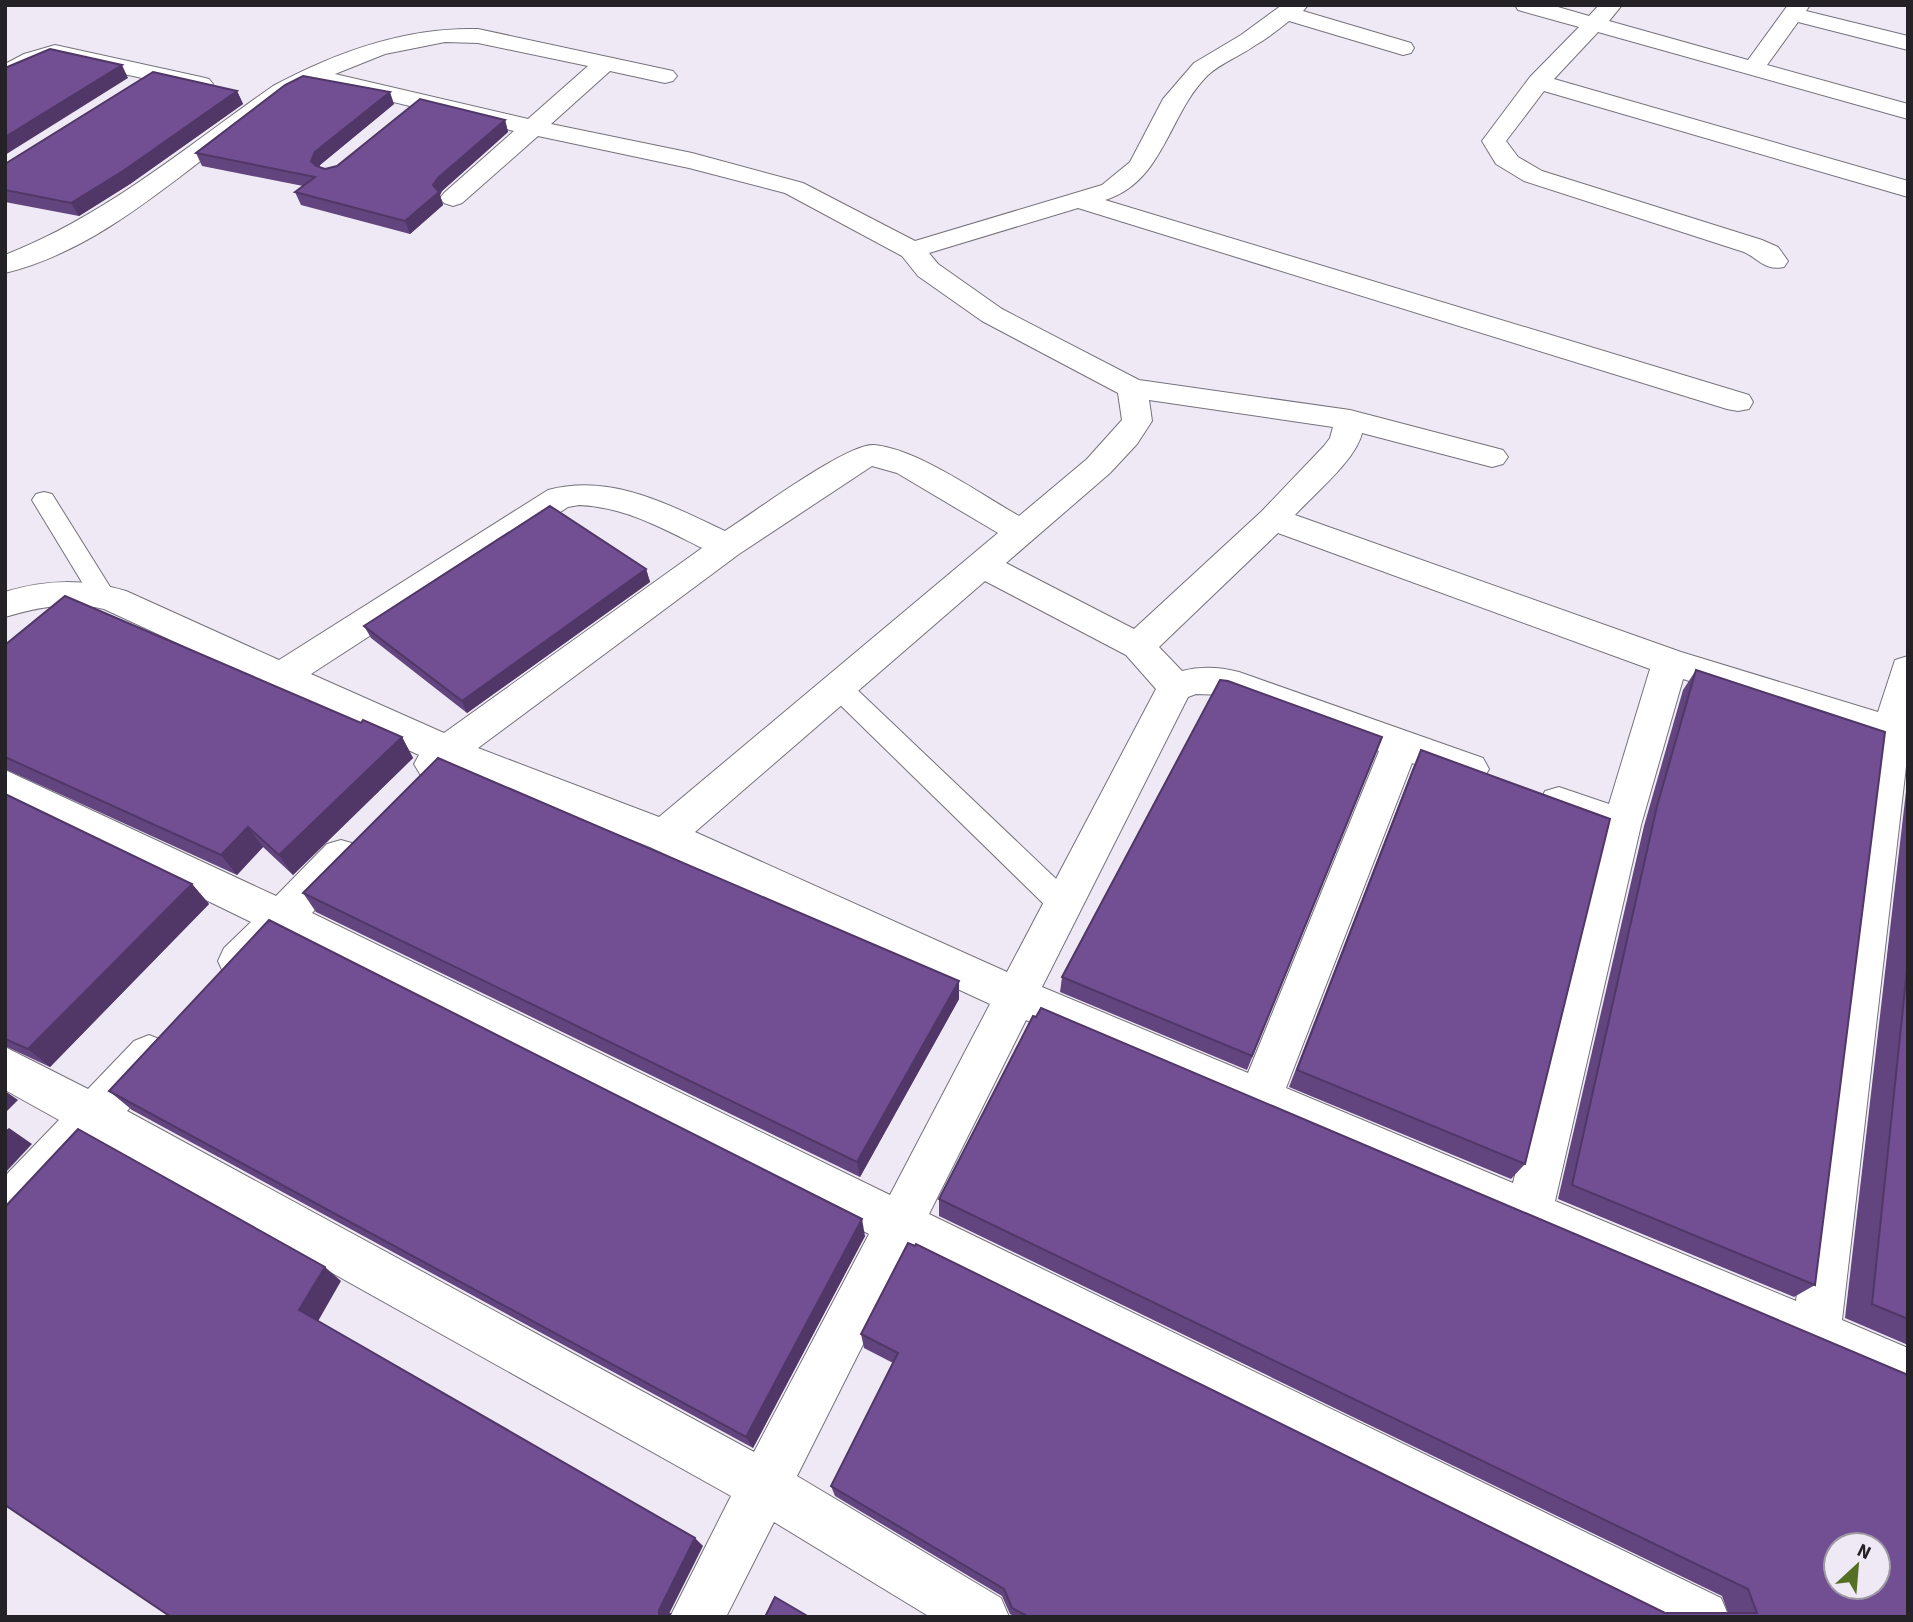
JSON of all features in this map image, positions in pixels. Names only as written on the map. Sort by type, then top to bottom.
[{"type":"street","points":[[1526,5],[1908,112]]},
{"type":"street","points":[[1611,5],[1538,82],[1494,141],[1498,152],[1508,163],[1533,176],[1753,246],[1768,253],[1774,261]]},
{"type":"street","points":[[912,250],[1111,190],[1129,178],[1141,165],[1175,99],[1202,68],[1227,54],[1282,10],[1403,48]]},
{"type":"street","points":[[1752,70],[1796,10],[1908,43]]},
{"type":"street","points":[[5,265],[50,248],[91,225],[267,100],[312,75],[379,48],[445,36],[478,36],[664,76]]},
{"type":"street","points":[[5,74],[32,59],[55,52],[219,88]]},
{"type":"street","points":[[453,198],[606,63]]},
{"type":"street","points":[[122,95],[158,73]]},
{"type":"street","points":[[312,75],[417,102],[692,161],[794,188],[912,250],[928,270],[992,315],[1132,388],[1350,420],[1492,457]]},
{"type":"street","points":[[1538,82],[1908,189]]},
{"type":"street","points":[[243,94],[267,100]]},
{"type":"street","points":[[396,119],[417,102]]},
{"type":"street","points":[[1081,201],[1738,402]]},
{"type":"street","points":[[664,836],[983,565],[1127,436],[1138,421],[1132,388]]},
{"type":"street","points":[[1138,646],[1273,519],[1335,453],[1345,439],[1350,420]]},
{"type":"street","points":[[408,790],[447,751],[727,546],[857,460],[872,455],[908,466],[1021,532]]},
{"type":"street","points":[[282,675],[559,498],[577,492],[601,494],[628,501],[727,546]]},
{"type":"street","points":[[1273,519],[1670,662],[1899,733]]},
{"type":"street","points":[[983,565],[1138,646],[1175,687]]},
{"type":"street","points":[[5,605],[35,594],[73,591],[103,596],[447,751],[664,836],[1017,996],[1908,1373]]},
{"type":"street","points":[[1529,1211],[1622,825],[1670,662]]},
{"type":"street","points":[[1816,1333],[1908,669]]},
{"type":"street","points":[[697,1617],[901,1225],[1175,687],[1196,681],[1226,682],[1622,825]]},
{"type":"street","points":[[1260,1097],[1401,743]]},
{"type":"street","points":[[5,785],[281,917],[901,1225],[1702,1617]]},
{"type":"street","points":[[215,986],[369,829]]},
{"type":"street","points":[[5,1210],[177,1026]]},
{"type":"street","points":[[5,1067],[764,1486],[982,1617]]},
{"type":"lane","points":[[44,500],[103,596]]},
{"type":"lane","points":[[839,688],[1064,905]]},
{"type":"building","points":[[50,49],[122,65],[5,137],[5,68]]},
{"type":"building","points":[[153,72],[237,91],[123,171],[71,203],[5,190],[5,164]]},
{"type":"building","points":[[303,76],[390,92],[315,152],[311,161],[325,169],[337,166],[420,99],[505,120],[438,178],[433,185],[439,192],[405,221],[295,192],[315,177],[196,153],[285,85]]},
{"type":"building","points":[[550,506],[646,569],[462,701],[364,626]]},
{"type":"building","points":[[65,596],[361,723],[363,720],[402,737],[279,855],[248,827],[221,855],[5,757],[5,645]]},
{"type":"building","points":[[1696,670],[1885,732],[1815,1285],[1572,1185],[1657,806]]},
{"type":"building","points":[[1220,680],[1382,737],[1252,1056],[1062,977]]},
{"type":"building","points":[[1421,750],[1610,819],[1525,1164],[1297,1070]]},
{"type":"building","points":[[438,758],[959,981],[857,1162],[303,893]]},
{"type":"building","points":[[5,794],[192,884],[28,1049],[5,1039]]},
{"type":"building","points":[[269,920],[862,1219],[746,1437],[109,1091]]},
{"type":"building","points":[[1908,960],[1908,1319],[1872,1304]]},
{"type":"building","points":[[1041,1008],[1908,1375],[1908,1617],[1029,1617],[1012,1608],[1004,1589],[831,1486],[898,1353],[861,1334],[908,1243],[915,1246],[916,1244],[1665,1613],[1757,1613],[1748,1589],[939,1199],[1033,1016],[1036,1017]]},
{"type":"building","points":[[78,1129],[325,1267],[299,1310],[695,1538],[659,1610],[659,1614],[670,1614],[668,1617],[171,1617],[5,1505],[5,1207]]},
{"type":"building","points":[[775,1597],[809,1617],[765,1617]]}]
